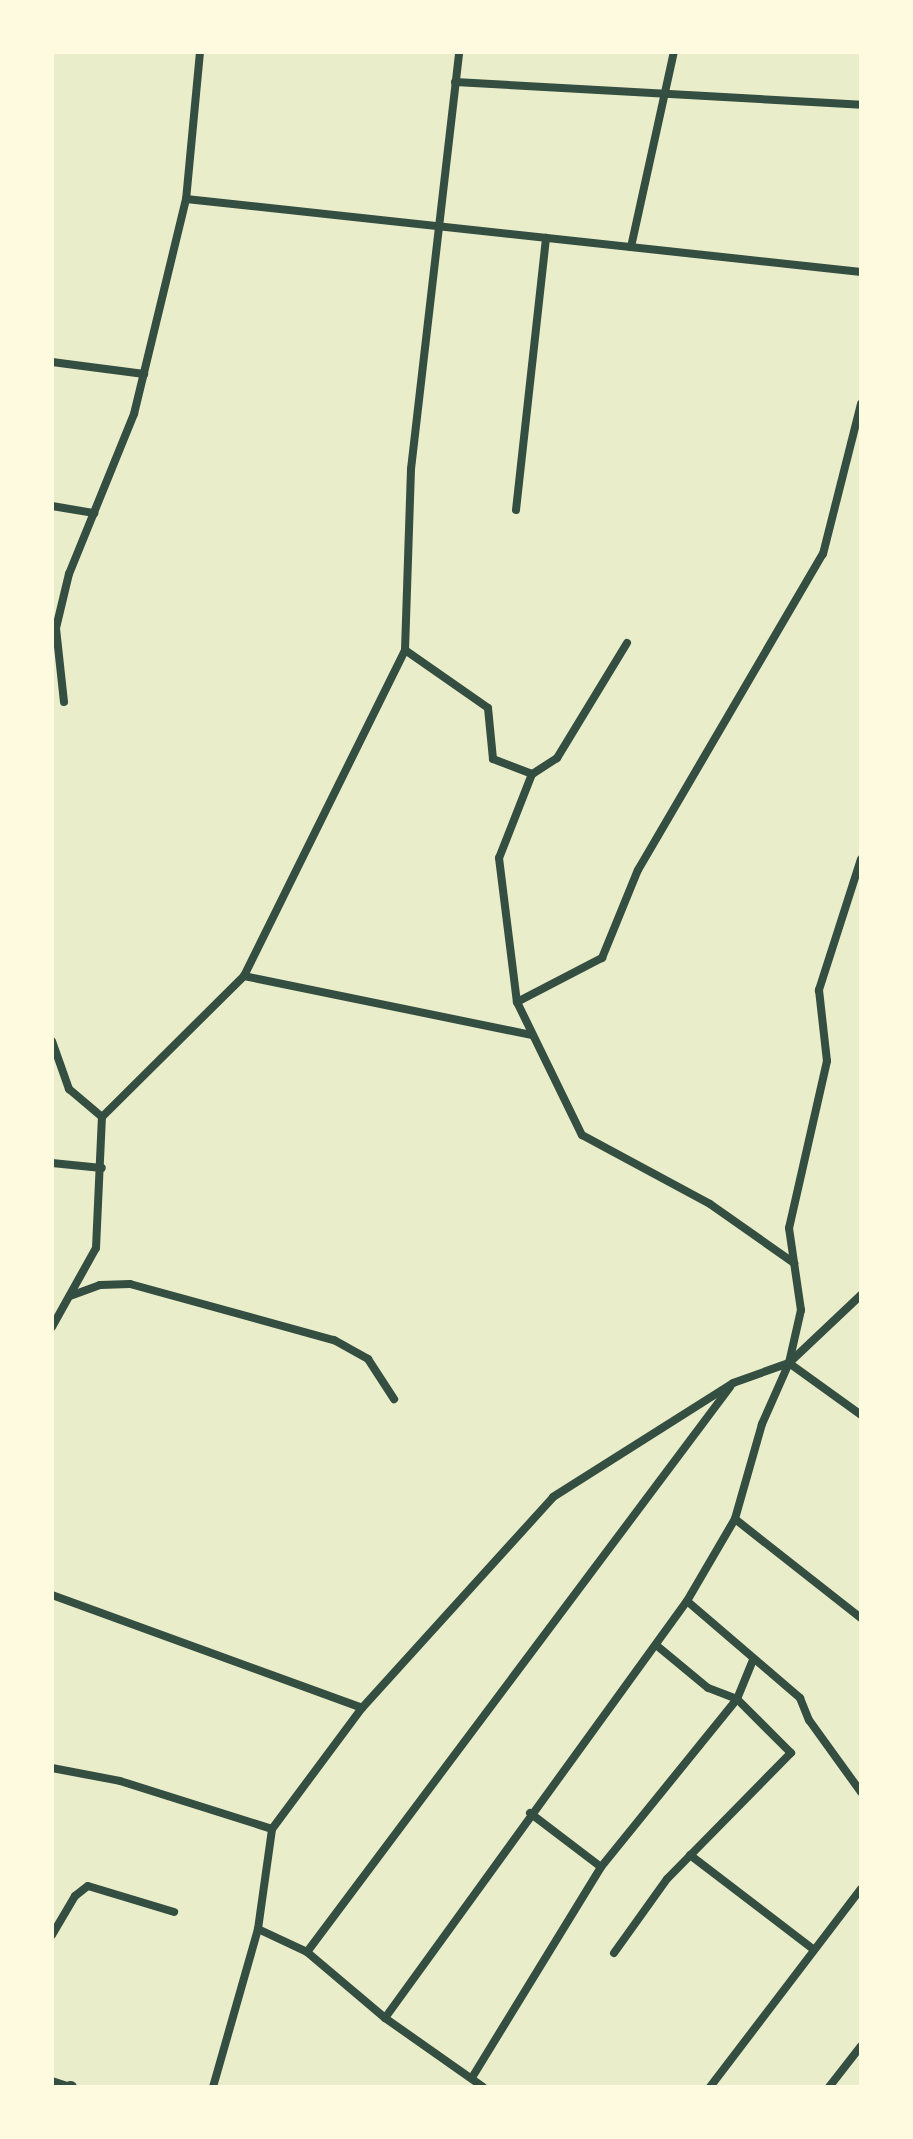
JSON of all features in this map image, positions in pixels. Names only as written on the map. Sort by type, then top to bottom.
[{"type":"street","points":[[64,702],[56,628],[69,574],[134,414],[144,374],[186,199],[200,52]]},
{"type":"street","points":[[52,1327],[96,1248],[102,1117],[244,976],[405,650],[411,469],[459,52]]},
{"type":"street","points":[[631,247],[674,52]]},
{"type":"street","points":[[455,82],[861,105]]},
{"type":"street","points":[[186,199],[861,272]]},
{"type":"street","points":[[516,510],[546,238]]},
{"type":"street","points":[[52,362],[144,374]]},
{"type":"street","points":[[517,1002],[602,958],[638,870],[823,554],[861,404]]},
{"type":"street","points":[[52,506],[94,513]]},
{"type":"street","points":[[627,643],[557,758],[532,774],[499,858],[517,1002],[582,1135],[710,1204],[794,1263]]},
{"type":"street","points":[[405,650],[488,708],[493,759],[532,774]]},
{"type":"street","points":[[385,2018],[530,1813],[687,1601],[735,1519],[762,1424],[789,1363],[801,1310],[789,1228],[827,1061],[819,990],[861,859]]},
{"type":"street","points":[[244,976],[531,1035]]},
{"type":"street","points":[[52,1041],[69,1089],[102,1117]]},
{"type":"street","points":[[52,1163],[102,1168]]},
{"type":"street","points":[[69,1296],[100,1285],[130,1284],[334,1340],[368,1359],[394,1399]]},
{"type":"street","points":[[213,2087],[258,1929],[272,1829],[362,1708],[553,1497],[733,1383],[789,1363],[861,1295]]},
{"type":"street","points":[[789,1363],[861,1415]]},
{"type":"street","points":[[307,1952],[733,1383]]},
{"type":"street","points":[[735,1519],[861,1618]]},
{"type":"street","points":[[52,1595],[362,1708]]},
{"type":"street","points":[[687,1601],[800,1698],[809,1720],[861,1792]]},
{"type":"street","points":[[614,1953],[690,1855],[791,1753],[737,1699],[708,1688],[656,1645]]},
{"type":"street","points":[[473,2076],[601,1867],[737,1699],[753,1660]]},
{"type":"street","points":[[52,1768],[120,1781],[272,1829]]},
{"type":"street","points":[[530,1813],[601,1867]]},
{"type":"street","points":[[690,1855],[813,1949]]},
{"type":"street","points":[[52,1935],[75,1896],[88,1886],[174,1912]]},
{"type":"street","points":[[710,2087],[861,1889]]},
{"type":"street","points":[[258,1929],[307,1952],[385,2018],[473,2076],[483,2087]]},
{"type":"street","points":[[829,2087],[861,2046]]},
{"type":"street","points":[[852,2057],[861,2064]]},
{"type":"street","points":[[52,2081],[71,2087]]}]
